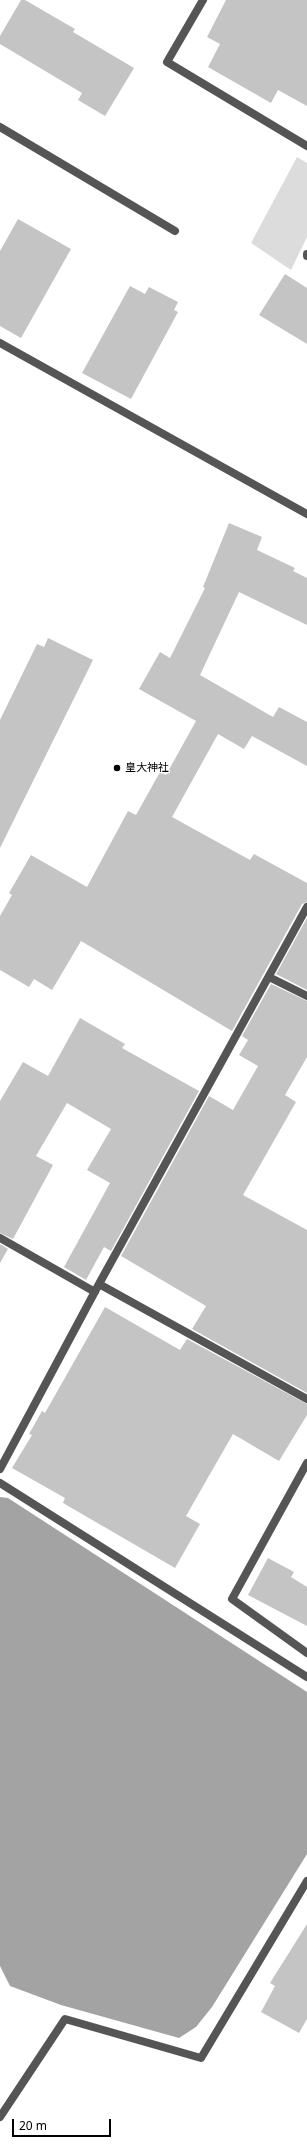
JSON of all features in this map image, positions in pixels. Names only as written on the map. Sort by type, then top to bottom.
[{"type":"street","points":[[204,0],[167,62],[307,146]]},
{"type":"street","points":[[0,127],[175,230]]},
{"type":"street","points":[[0,343],[307,514]]},
{"type":"street","points":[[0,1469],[97,1288],[270,977],[307,907]]},
{"type":"street","points":[[270,977],[307,996]]},
{"type":"street","points":[[0,1238],[307,1399]]},
{"type":"street","points":[[307,1463],[232,1599],[307,1653]]},
{"type":"street","points":[[0,1483],[307,1677]]},
{"type":"street","points":[[0,2117],[65,2019],[201,2058],[307,1881]]},
{"type":"shaded area","points":[[297,157],[307,163],[307,237],[291,270],[251,243]]},
{"type":"shaded area","points":[[0,1497],[8,1498],[307,1692],[307,1854],[212,2007],[196,2027],[179,2038],[61,2005],[10,1986],[0,1966]]},
{"type":"building","points":[[21,0],[25,0],[75,29],[73,32],[134,68],[105,116],[78,100],[82,93],[0,44],[0,36]]},
{"type":"building","points":[[226,0],[307,0],[307,106],[278,90],[271,103],[208,67],[220,44],[207,37]]},
{"type":"building","points":[[18,219],[71,249],[21,338],[0,326],[0,251]]},
{"type":"building","points":[[285,274],[307,288],[307,344],[259,315]]},
{"type":"building","points":[[130,286],[145,294],[149,287],[178,302],[174,310],[178,312],[131,399],[82,373]]},
{"type":"building","points":[[229,523],[262,537],[257,550],[295,568],[293,571],[307,578],[307,625],[239,592],[200,675],[273,717],[279,707],[307,722],[307,766],[252,736],[244,749],[218,734],[172,817],[250,860],[254,854],[307,883],[307,902],[302,904],[232,1031],[81,941],[52,990],[34,979],[29,987],[0,970],[0,916],[12,895],[9,893],[31,855],[87,887],[128,811],[136,815],[160,772],[166,775],[196,721],[139,689],[160,652],[170,658],[205,588],[203,587]]},
{"type":"building","points":[[48,638],[93,660],[0,848],[0,720],[37,644],[44,647]]},
{"type":"building","points":[[307,918],[307,990],[276,974]]},
{"type":"building","points":[[271,984],[307,1001],[307,1057],[285,1095],[296,1102],[243,1195],[307,1230],[307,1393],[192,1329],[206,1306],[121,1256],[209,1096],[233,1110],[258,1066],[239,1055],[248,1040],[242,1036]]},
{"type":"building","points":[[80,1018],[125,1044],[122,1048],[199,1091],[111,1251],[104,1247],[86,1280],[64,1267],[110,1183],[87,1170],[111,1129],[67,1103],[36,1156],[53,1165],[13,1239],[0,1233],[0,1101],[23,1062],[48,1076]]},
{"type":"building","points":[[0,1244],[8,1249],[0,1263]]},
{"type":"building","points":[[105,1307],[180,1350],[187,1339],[307,1404],[307,1415],[279,1461],[233,1434],[186,1516],[200,1524],[175,1568],[63,1503],[65,1498],[12,1468],[32,1435],[29,1434],[42,1411],[45,1413]]},
{"type":"building","points":[[268,1558],[294,1572],[291,1577],[307,1587],[307,1626],[248,1595]]},
{"type":"building","points":[[307,1924],[307,2019],[299,2033],[261,2012],[275,1986],[270,1983]]},
{"type":"place","name":"皇大神社","points":[[117,768]]}]
